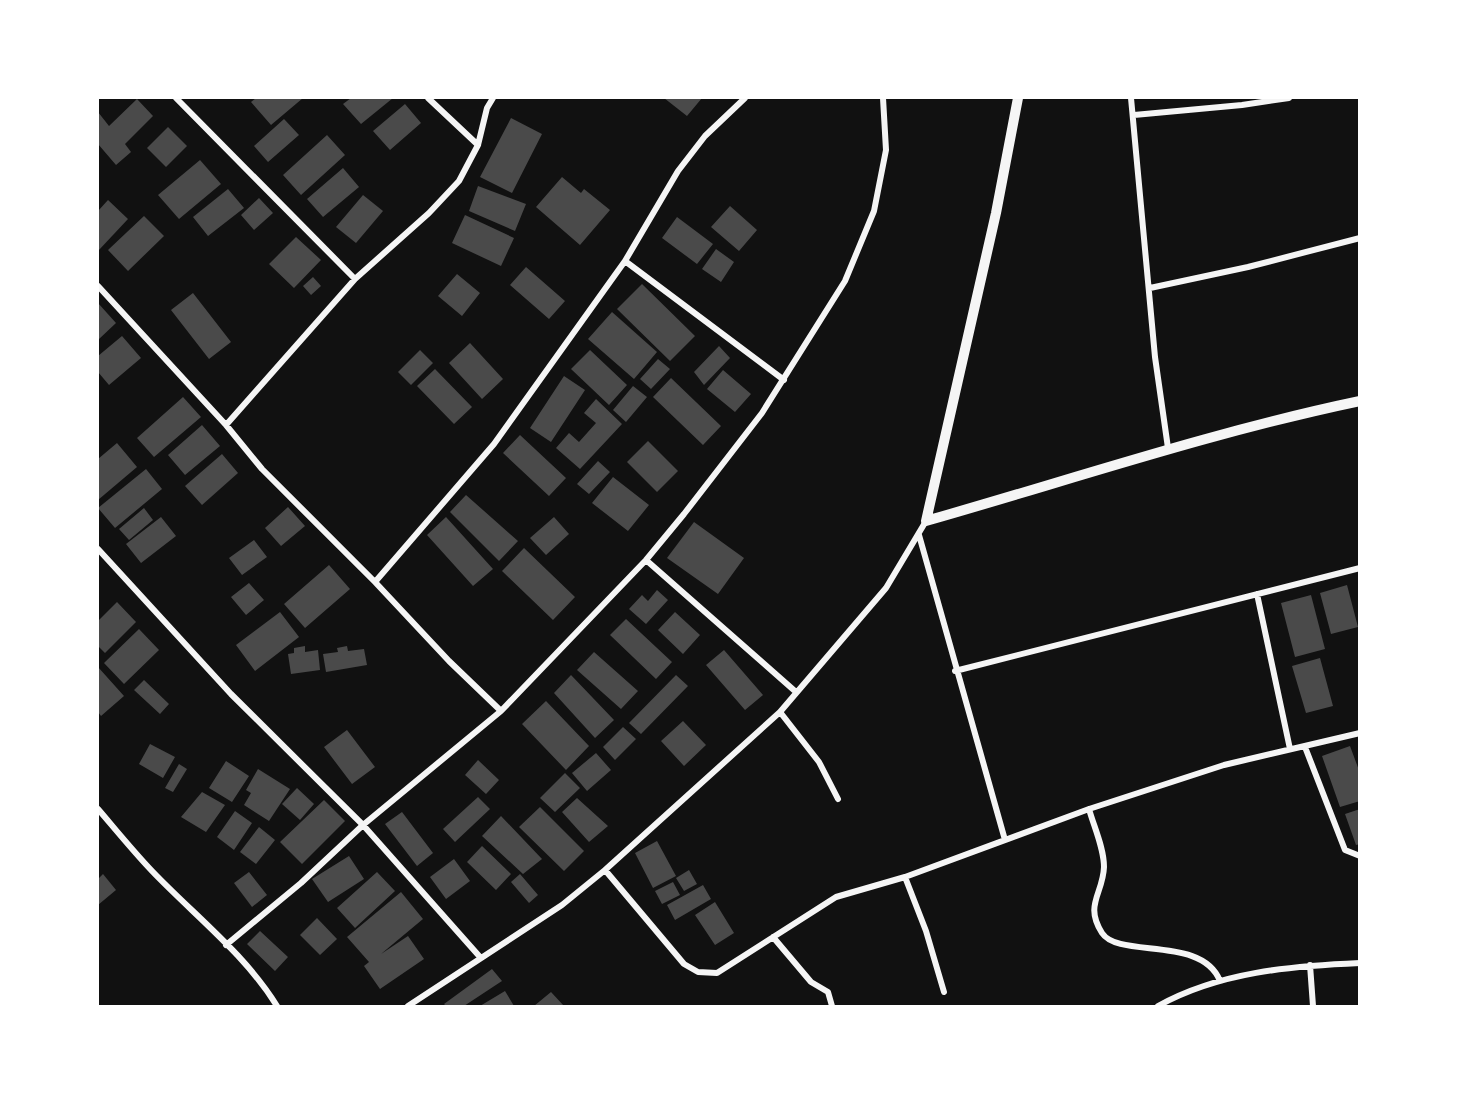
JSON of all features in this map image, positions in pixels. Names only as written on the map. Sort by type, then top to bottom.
[{"type":"street","points":[[176,98],[355,279]]},
{"type":"street","points":[[428,98],[478,145]]},
{"type":"street","points":[[226,424],[355,279],[429,213],[459,181],[478,145],[487,108],[494,98]]},
{"type":"street","points":[[375,582],[494,444],[625,261],[678,171],[705,136],[745,98]]},
{"type":"street","points":[[226,945],[301,883],[363,825],[501,711],[646,560],[762,413],[845,281],[874,211],[886,150],[883,98]]},
{"type":"street","points":[[408,1006],[562,905],[605,870],[780,712],[886,588],[926,521],[996,213],[1018,98]]},
{"type":"street","points":[[1131,98],[1155,357],[1168,448]]},
{"type":"street","points":[[1134,115],[1211,109],[1289,98]]},
{"type":"street","points":[[1150,288],[1248,267],[1359,238]]},
{"type":"street","points":[[625,261],[784,380]]},
{"type":"street","points":[[98,286],[226,424],[262,469],[375,582],[448,661],[501,711]]},
{"type":"street","points":[[926,521],[1168,448],[1359,400]]},
{"type":"street","points":[[919,535],[930,567],[956,671],[1005,840]]},
{"type":"street","points":[[98,549],[247,711],[363,825],[480,957]]},
{"type":"street","points":[[646,560],[796,692]]},
{"type":"street","points":[[956,671],[1359,568]]},
{"type":"street","points":[[1257,594],[1290,749]]},
{"type":"street","points":[[780,712],[819,762],[838,799]]},
{"type":"street","points":[[605,870],[684,964],[698,972],[717,973],[798,919],[836,897],[905,877],[1089,809],[1224,765],[1359,733]]},
{"type":"street","points":[[1305,747],[1345,850],[1359,856]]},
{"type":"street","points":[[98,809],[152,871],[268,991],[277,1006]]},
{"type":"street","points":[[1089,809],[1103,857],[1104,869],[1094,904],[1095,919],[1104,936],[1114,942],[1158,948],[1197,958],[1210,965],[1220,981]]},
{"type":"street","points":[[905,877],[926,931],[944,992]]},
{"type":"street","points":[[773,937],[811,982],[828,992],[832,1006]]},
{"type":"street","points":[[1158,1006],[1177,996],[1220,981],[1310,965],[1359,963]]},
{"type":"street","points":[[1310,965],[1313,1006]]},
{"type":"building","points":[[256,98],[303,98],[271,125],[251,102]]},
{"type":"building","points":[[351,98],[393,98],[361,124],[343,104]]},
{"type":"building","points":[[664,98],[702,98],[687,116]]},
{"type":"building","points":[[137,99],[153,116],[125,144],[131,152],[116,165],[98,144],[98,112],[109,126]]},
{"type":"building","points":[[405,104],[421,123],[390,150],[373,131]]},
{"type":"building","points":[[511,118],[542,134],[512,193],[480,177]]},
{"type":"building","points":[[284,119],[299,135],[268,162],[254,146]]},
{"type":"building","points":[[168,127],[187,146],[166,167],[147,148]]},
{"type":"building","points":[[327,135],[345,155],[301,195],[283,175]]},
{"type":"building","points":[[200,160],[221,184],[179,219],[158,195]]},
{"type":"building","points":[[343,168],[359,187],[323,217],[307,199]]},
{"type":"building","points":[[562,177],[581,193],[584,189],[610,210],[580,245],[536,207]]},
{"type":"building","points":[[478,186],[526,204],[515,231],[469,211]]},
{"type":"building","points":[[228,189],[244,208],[208,236],[193,217]]},
{"type":"building","points":[[363,195],[383,211],[356,243],[336,227]]},
{"type":"building","points":[[259,198],[273,213],[254,230],[241,215]]},
{"type":"building","points":[[108,200],[128,219],[98,251],[98,211]]},
{"type":"building","points":[[730,206],[757,230],[739,251],[711,227]]},
{"type":"building","points":[[465,215],[514,238],[501,266],[452,243]]},
{"type":"building","points":[[144,216],[164,236],[128,271],[108,250]]},
{"type":"building","points":[[677,217],[713,244],[697,264],[662,238]]},
{"type":"building","points":[[296,237],[321,260],[294,288],[269,264]]},
{"type":"building","points":[[716,249],[734,262],[721,282],[702,269]]},
{"type":"building","points":[[526,267],[565,301],[549,319],[510,285]]},
{"type":"building","points":[[457,274],[480,293],[462,316],[438,296]]},
{"type":"building","points":[[313,277],[321,286],[311,295],[303,286]]},
{"type":"building","points":[[642,284],[695,336],[670,361],[617,309]]},
{"type":"building","points":[[193,293],[231,342],[209,359],[171,310]]},
{"type":"building","points":[[98,303],[116,323],[98,340]]},
{"type":"building","points":[[612,312],[657,352],[634,379],[588,339]]},
{"type":"building","points":[[122,336],[141,358],[109,385],[98,372],[98,356]]},
{"type":"building","points":[[470,343],[503,379],[482,399],[449,363]]},
{"type":"building","points":[[719,346],[730,358],[704,385],[694,372]]},
{"type":"building","points":[[420,350],[433,363],[411,385],[398,372]]},
{"type":"building","points":[[590,350],[627,385],[609,405],[571,369]]},
{"type":"building","points":[[658,359],[670,369],[651,389],[640,379]]},
{"type":"building","points":[[435,369],[472,407],[454,424],[417,386]]},
{"type":"building","points":[[723,370],[751,394],[735,412],[707,389]]},
{"type":"building","points":[[564,376],[585,390],[551,442],[530,428]]},
{"type":"building","points":[[671,378],[721,426],[703,445],[653,397]]},
{"type":"building","points":[[633,386],[647,397],[626,422],[613,410]]},
{"type":"building","points":[[183,397],[201,417],[154,457],[137,438]]},
{"type":"building","points":[[596,399],[622,424],[580,469],[556,448],[569,433],[579,442],[596,423],[584,413]]},
{"type":"building","points":[[202,425],[220,446],[185,475],[168,455]]},
{"type":"building","points":[[520,435],[566,478],[549,496],[503,453]]},
{"type":"building","points":[[648,441],[678,471],[657,492],[627,462]]},
{"type":"building","points":[[117,443],[137,467],[98,500],[98,459]]},
{"type":"building","points":[[222,454],[238,473],[202,505],[185,486]]},
{"type":"building","points":[[598,461],[610,472],[589,494],[577,484]]},
{"type":"building","points":[[146,469],[162,489],[115,528],[98,508]]},
{"type":"building","points":[[613,477],[649,505],[628,531],[592,503]]},
{"type":"building","points":[[466,495],[518,541],[499,561],[450,512]]},
{"type":"building","points":[[288,507],[305,526],[281,546],[265,528]]},
{"type":"building","points":[[144,508],[153,520],[129,540],[119,529]]},
{"type":"building","points":[[161,517],[176,536],[141,563],[126,544]]},
{"type":"building","points":[[446,517],[493,569],[473,586],[427,535]]},
{"type":"building","points":[[554,517],[569,534],[546,555],[530,538]]},
{"type":"building","points":[[694,522],[744,558],[718,594],[667,558]]},
{"type":"building","points":[[254,540],[267,557],[242,575],[229,558]]},
{"type":"building","points":[[524,548],[575,597],[553,620],[502,571]]},
{"type":"building","points":[[329,565],[350,589],[305,628],[284,604]]},
{"type":"building","points":[[249,583],[264,600],[246,615],[231,597]]},
{"type":"building","points":[[1347,585],[1358,627],[1331,634],[1320,593]]},
{"type":"building","points":[[657,590],[668,600],[646,624],[629,609],[642,595],[648,601]]},
{"type":"building","points":[[1311,595],[1325,649],[1295,657],[1281,603]]},
{"type":"building","points":[[117,602],[136,622],[105,653],[98,646],[98,621]]},
{"type":"building","points":[[280,612],[299,637],[255,671],[236,645]]},
{"type":"building","points":[[675,612],[700,635],[683,654],[658,630]]},
{"type":"building","points":[[626,619],[672,662],[656,679],[610,635]]},
{"type":"building","points":[[139,629],[159,650],[124,684],[104,663]]},
{"type":"building","points":[[305,646],[305,652],[318,650],[320,670],[291,674],[288,654],[294,653],[294,648]]},
{"type":"building","points":[[347,646],[348,651],[364,649],[367,665],[326,672],[323,654],[338,652],[337,648]]},
{"type":"building","points":[[724,650],[763,695],[745,710],[706,665]]},
{"type":"building","points":[[594,652],[638,691],[621,709],[577,670]]},
{"type":"building","points":[[1320,658],[1333,706],[1306,713],[1292,666]]},
{"type":"building","points":[[98,667],[124,696],[101,716],[98,712]]},
{"type":"building","points":[[571,675],[614,720],[595,738],[554,693]]},
{"type":"building","points":[[676,675],[688,686],[641,734],[629,723]]},
{"type":"building","points":[[144,680],[169,704],[160,714],[134,690]]},
{"type":"building","points":[[546,701],[589,746],[566,770],[522,724]]},
{"type":"building","points":[[683,721],[706,745],[684,766],[661,741]]},
{"type":"building","points":[[623,727],[636,739],[615,760],[603,747]]},
{"type":"building","points":[[347,730],[375,767],[352,784],[324,747]]},
{"type":"building","points":[[150,744],[175,757],[163,778],[139,764]]},
{"type":"building","points":[[1350,746],[1360,773],[1360,801],[1340,807],[1322,756]]},
{"type":"building","points":[[596,753],[611,770],[587,791],[572,773]]},
{"type":"building","points":[[478,760],[499,780],[486,794],[465,775]]},
{"type":"building","points":[[226,761],[249,776],[232,802],[209,788]]},
{"type":"building","points":[[179,764],[187,769],[173,792],[165,788]]},
{"type":"building","points":[[258,769],[290,789],[269,821],[244,805],[251,793],[246,790]]},
{"type":"building","points":[[565,773],[580,788],[555,812],[540,798]]},
{"type":"building","points":[[297,788],[314,804],[300,820],[282,804]]},
{"type":"building","points":[[202,792],[225,805],[206,832],[181,817]]},
{"type":"building","points":[[478,797],[490,809],[455,842],[443,829]]},
{"type":"building","points":[[577,798],[608,826],[589,842],[562,812]]},
{"type":"building","points":[[324,800],[345,821],[302,864],[280,842]]},
{"type":"building","points":[[540,807],[584,851],[564,871],[519,827]]},
{"type":"building","points":[[1360,809],[1360,844],[1356,845],[1345,814]]},
{"type":"building","points":[[235,811],[252,823],[234,850],[217,837]]},
{"type":"building","points":[[402,812],[433,853],[417,866],[385,824]]},
{"type":"building","points":[[501,816],[542,859],[523,874],[482,836]]},
{"type":"building","points":[[259,827],[275,840],[256,864],[240,852]]},
{"type":"building","points":[[657,841],[676,876],[653,888],[635,853]]},
{"type":"building","points":[[482,846],[511,874],[496,890],[467,862]]},
{"type":"building","points":[[349,856],[364,879],[328,902],[312,879]]},
{"type":"building","points":[[454,859],[470,881],[446,899],[430,877]]},
{"type":"building","points":[[689,870],[697,884],[684,891],[676,878]]},
{"type":"building","points":[[249,872],[267,895],[252,907],[234,883]]},
{"type":"building","points":[[377,872],[395,891],[355,928],[337,908]]},
{"type":"building","points":[[103,874],[116,890],[98,905],[98,879]]},
{"type":"building","points":[[520,874],[538,895],[529,903],[511,882]]},
{"type":"building","points":[[673,882],[680,895],[662,904],[655,891]]},
{"type":"building","points":[[703,885],[711,899],[675,920],[667,905]]},
{"type":"building","points":[[401,892],[423,919],[381,954],[408,936],[424,959],[380,989],[364,966],[369,962],[347,937]]},
{"type":"building","points":[[715,902],[734,933],[715,945],[695,915]]},
{"type":"building","points":[[317,918],[337,939],[320,955],[300,935]]},
{"type":"building","points":[[260,931],[288,957],[275,971],[247,944]]},
{"type":"building","points":[[492,969],[502,981],[464,1006],[444,1004]]},
{"type":"building","points":[[505,991],[514,1006],[480,1006]]},
{"type":"building","points":[[551,992],[564,1006],[534,1006]]}]
